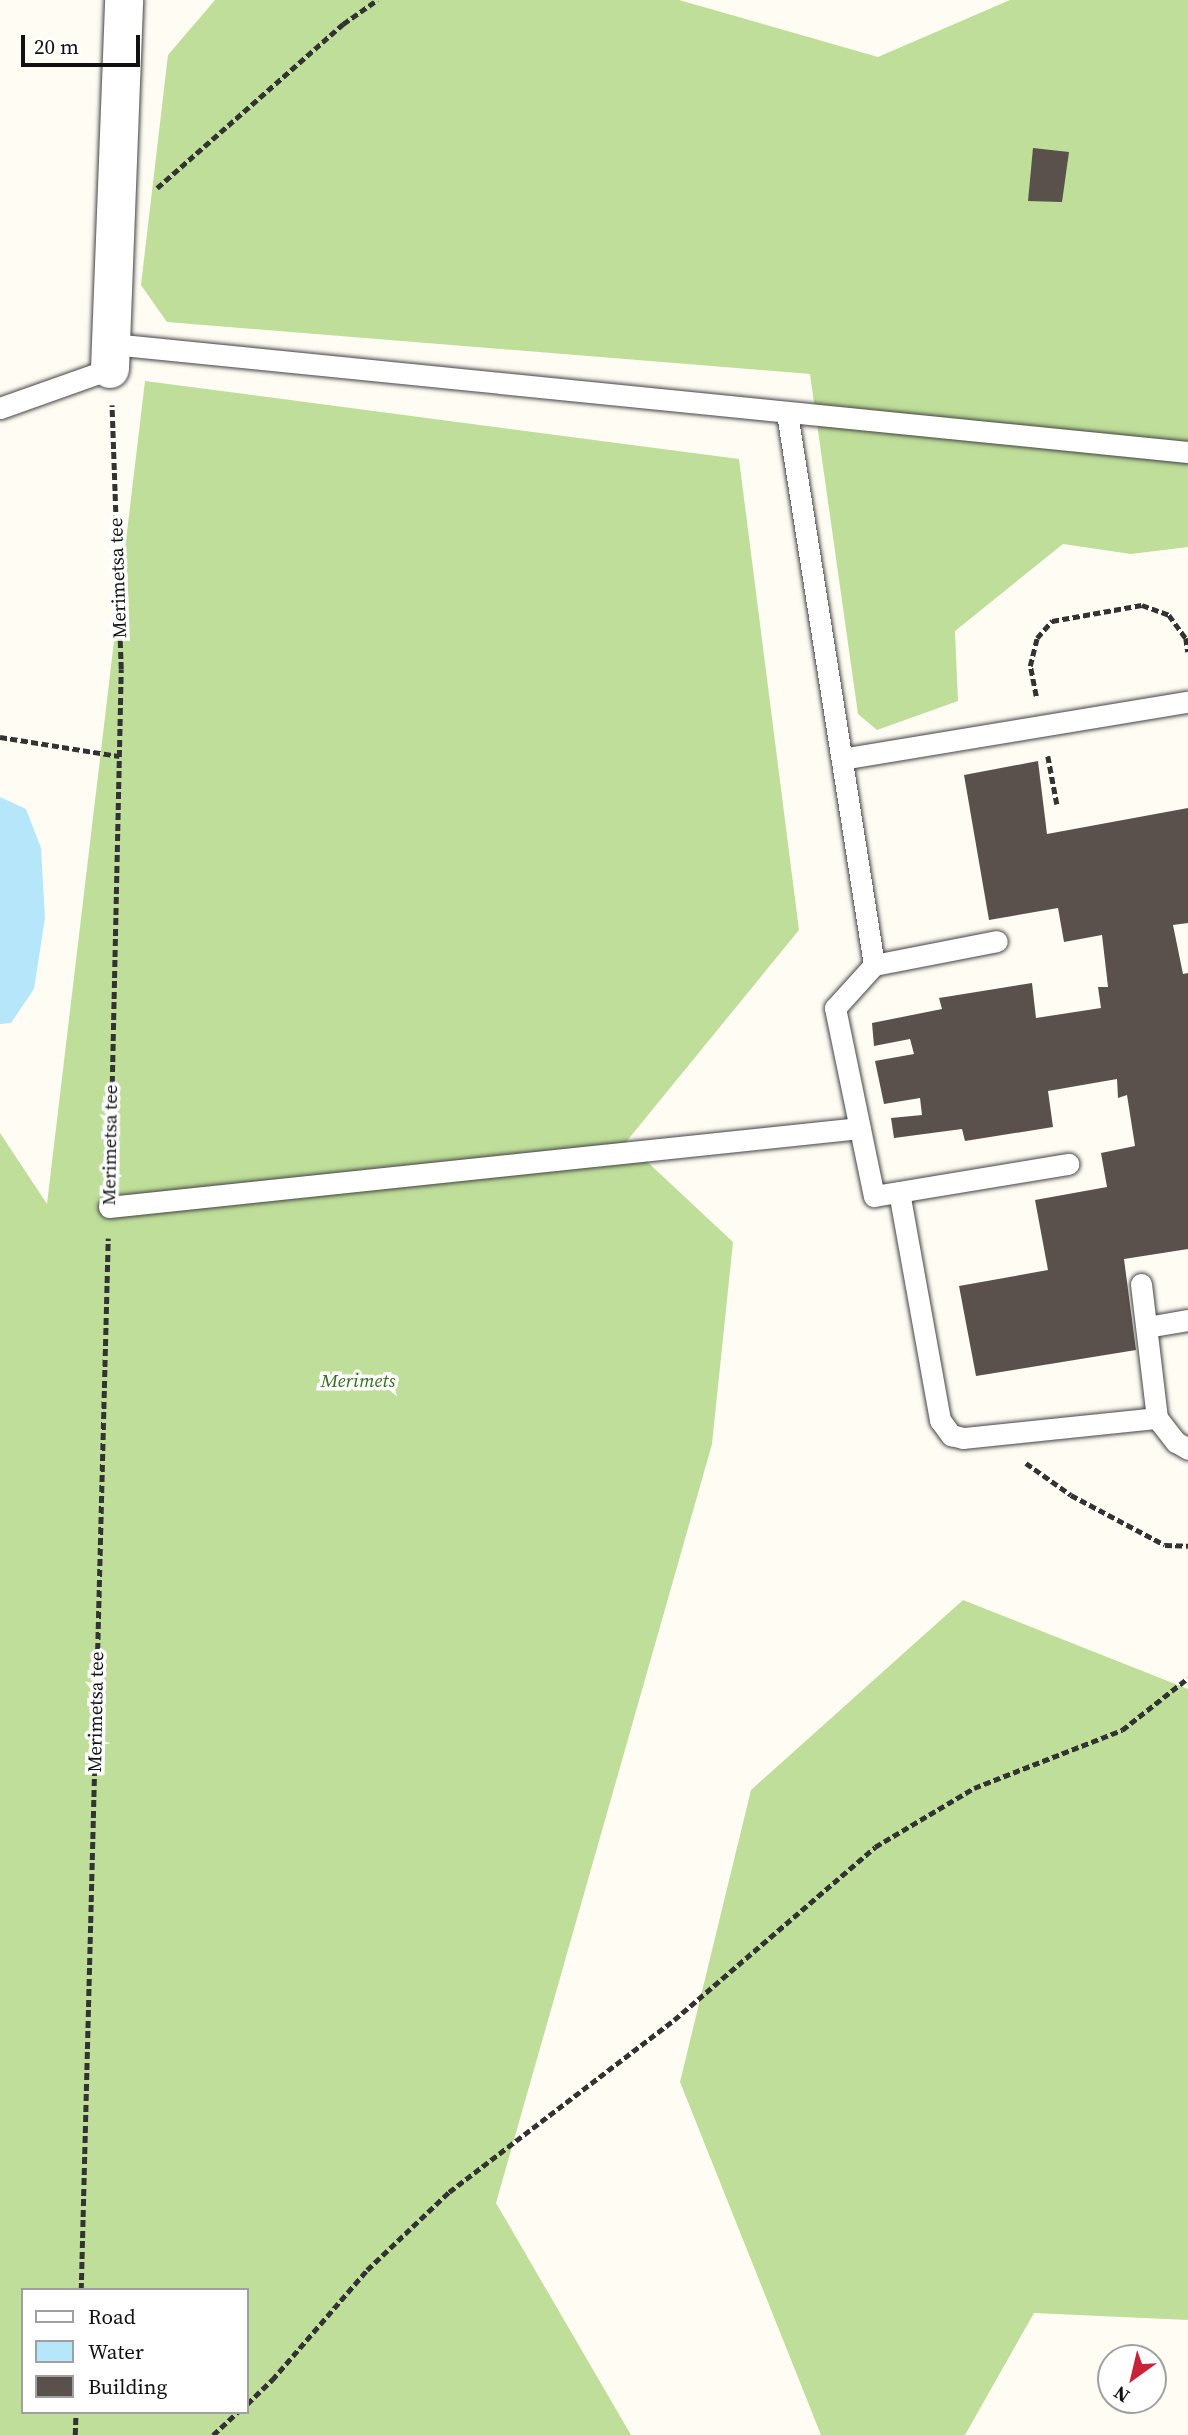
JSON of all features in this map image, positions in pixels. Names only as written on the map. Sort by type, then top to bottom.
[{"type":"street","points":[[111,357],[124,0]]},
{"type":"lane","points":[[0,408],[111,357],[787,413],[1188,452]]},
{"type":"lane","points":[[787,413],[874,965]]},
{"type":"lane","points":[[842,759],[1188,702]]},
{"type":"lane","points":[[997,941],[874,965],[835,1008],[874,1196],[1068,1164]]},
{"type":"lane","points":[[109,1207],[860,1128]]},
{"type":"lane","points":[[899,1192],[940,1420],[951,1436],[987,1435],[1157,1418]]},
{"type":"lane","points":[[1141,1284],[1157,1418],[1176,1442],[1188,1449]]},
{"type":"lane","points":[[1147,1327],[1188,1320]]},
{"type":"path","points":[[116,225],[343,24],[377,0]]},
{"type":"path","name":"Merimetsa tee","points":[[81,2288],[121,669],[111,357]]},
{"type":"path","points":[[1057,804],[1030,666],[1037,638],[1052,621],[1142,605],[1169,615],[1186,638],[1188,652]]},
{"type":"path","points":[[0,737],[119,756]]},
{"type":"path","points":[[987,1435],[1071,1495],[1165,1545],[1188,1546]]},
{"type":"path","points":[[248,2403],[272,2380],[367,2270],[449,2192],[674,2020],[875,1847],[974,1788],[1122,1730],[1188,1678]]},
{"type":"path","points":[[75,2435],[76,2414]]},
{"type":"path","points":[[213,2435],[236,2414]]},
{"type":"green space","points":[[215,0],[679,0],[878,57],[1010,0],[1188,0],[1188,547],[1131,554],[1063,544],[955,631],[958,701],[877,730],[858,714],[810,374],[167,322],[141,285],[168,55]]},
{"type":"green space","name":"Merimets","points":[[145,381],[739,459],[799,930],[626,1142],[733,1242],[712,1444],[496,2203],[631,2435],[0,2435],[0,1133],[47,1204]]},
{"type":"green space","points":[[963,1600],[1188,1689],[1188,2320],[1034,2313],[965,2435],[821,2435],[680,2082],[751,1790]]},
{"type":"water","points":[[0,797],[26,809],[41,848],[45,918],[34,989],[11,1023],[0,1024]]},
{"type":"building","points":[[1033,148],[1069,152],[1062,202],[1028,201]]},
{"type":"building","points":[[1038,761],[1047,834],[1188,808],[1188,923],[1173,925],[1183,974],[1188,973],[1188,1249],[1124,1259],[1136,1350],[976,1376],[959,1286],[1048,1270],[1035,1200],[1107,1187],[1101,1153],[1135,1146],[1127,1095],[1118,1098],[1117,1079],[1048,1091],[1053,1127],[965,1141],[962,1129],[894,1138],[891,1118],[922,1115],[920,1098],[884,1104],[875,1061],[914,1054],[910,1039],[874,1046],[872,1023],[942,1009],[939,998],[1032,983],[1036,1018],[1101,1008],[1098,987],[1108,987],[1102,935],[1064,942],[1058,908],[989,920],[964,775]]}]
